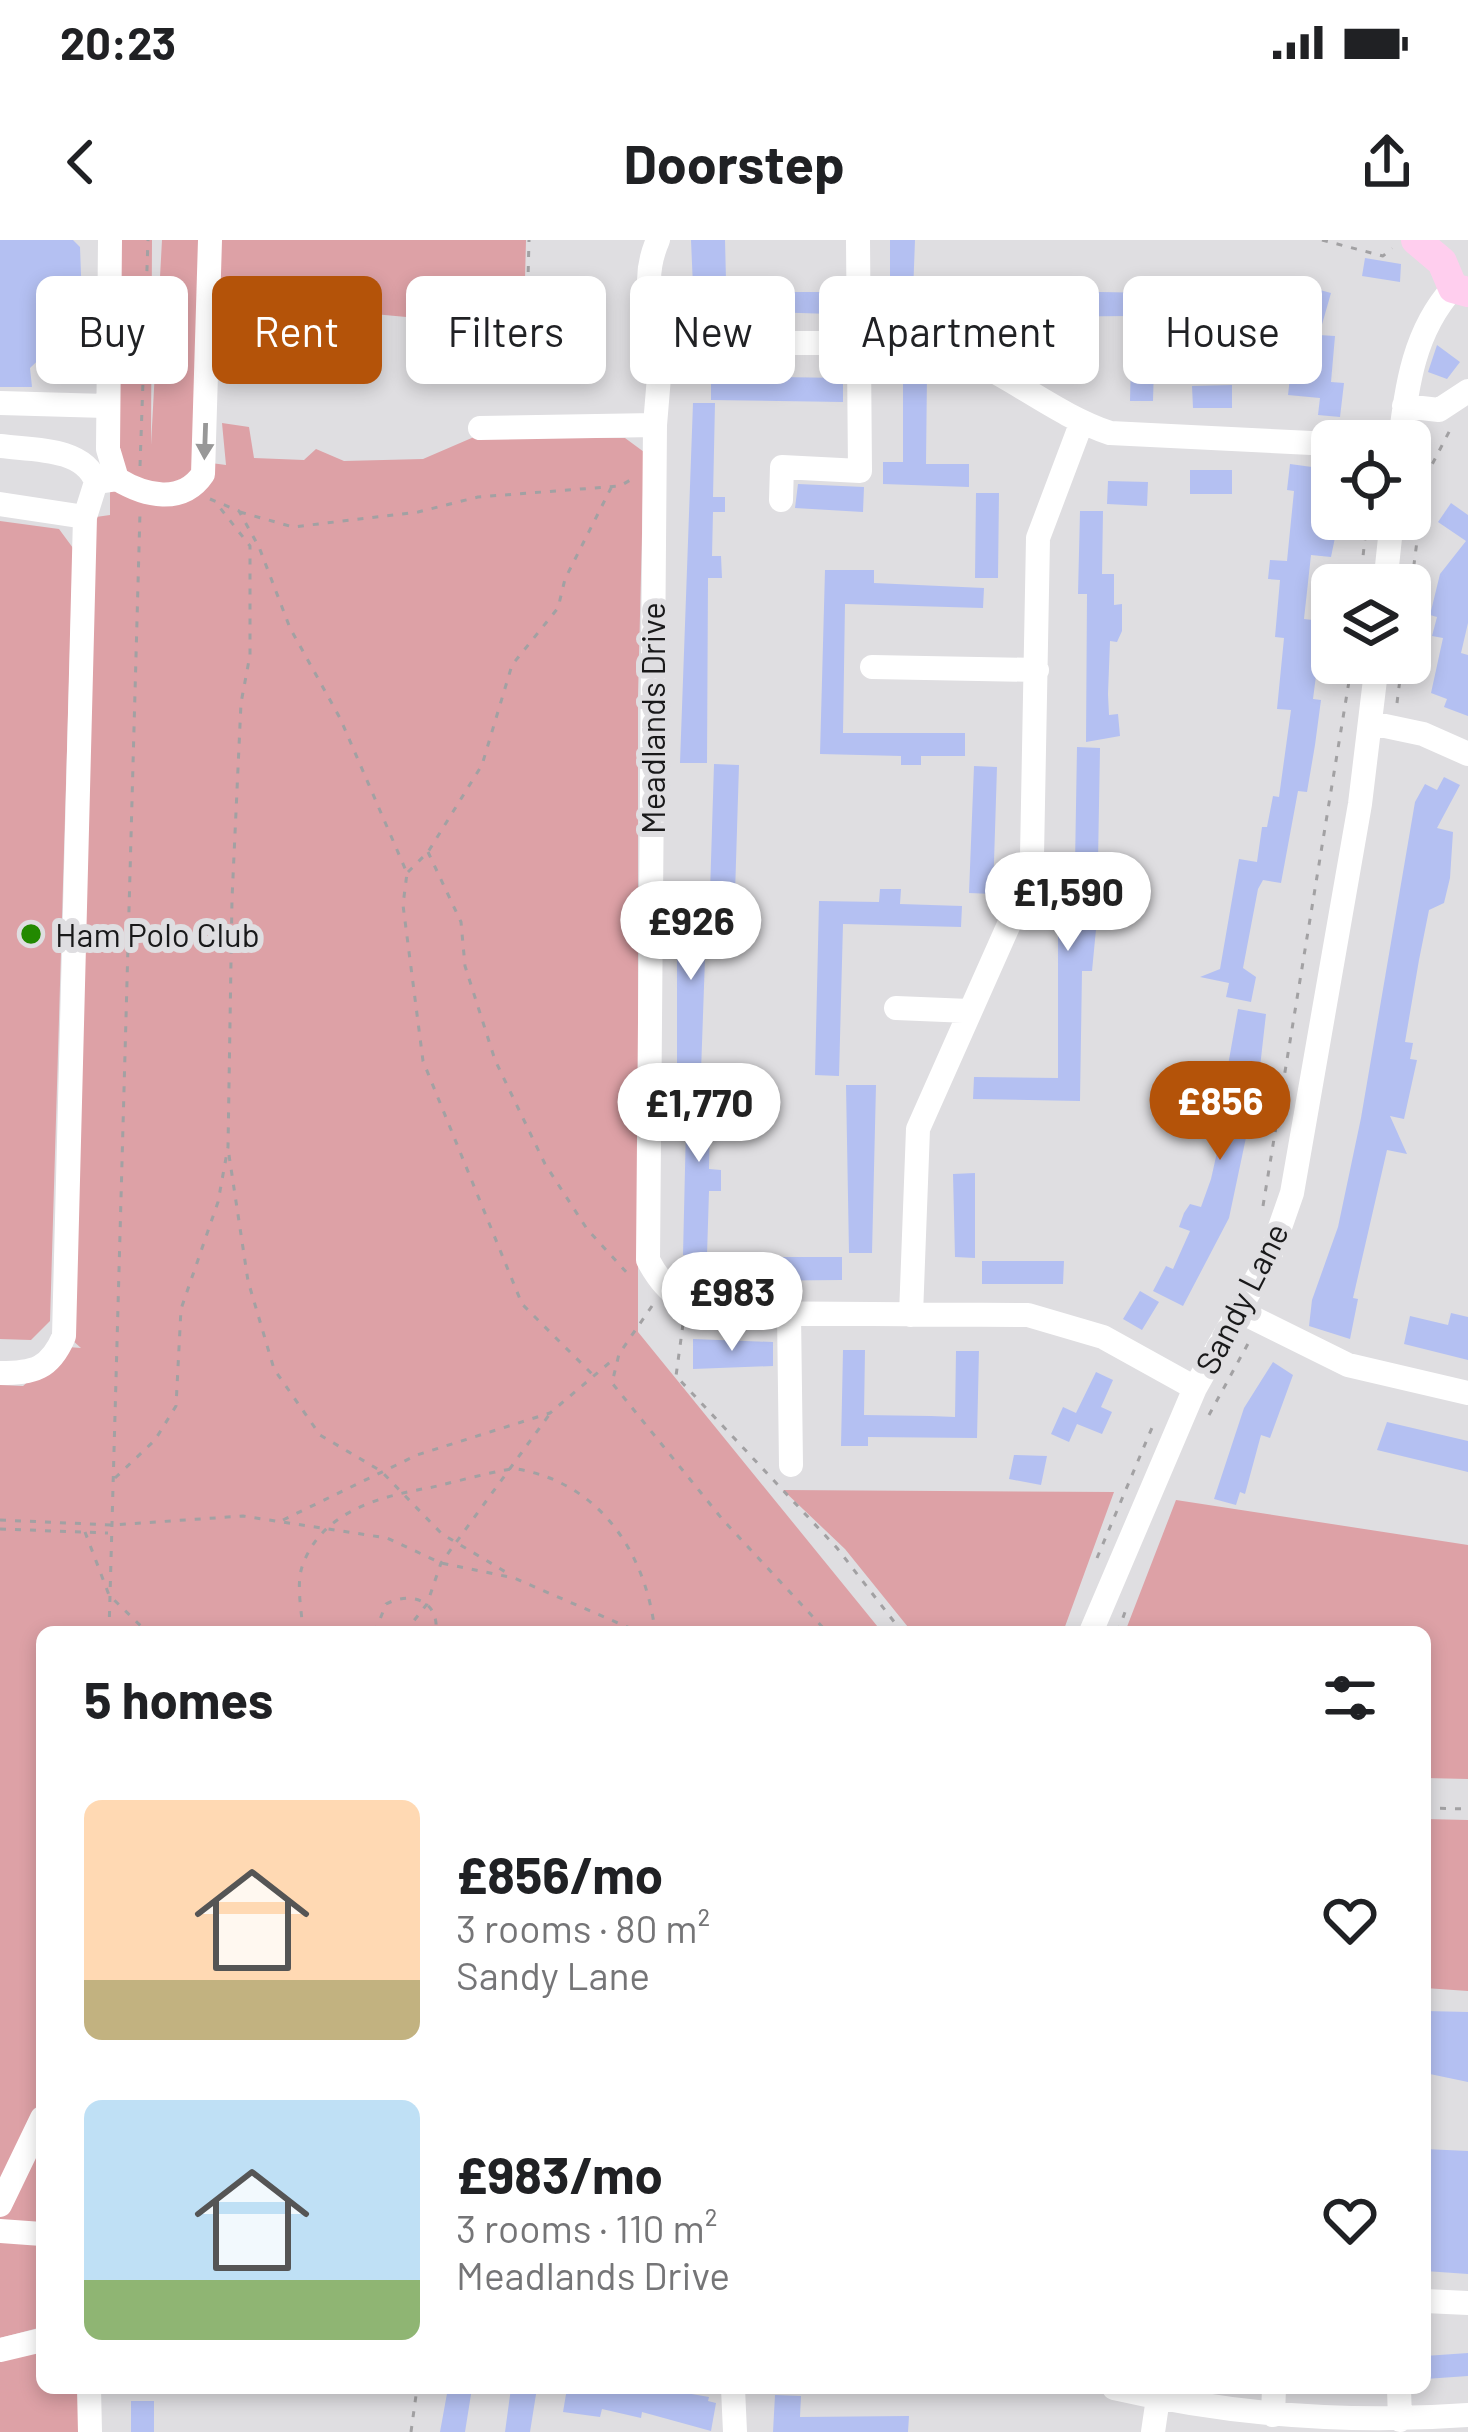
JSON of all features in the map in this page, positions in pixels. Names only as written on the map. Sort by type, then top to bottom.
[{"type":"main road","points":[[1416,240],[1442,262],[1461,290]]},
{"type":"street","points":[[110,240],[106,406],[108,449],[118,484]]},
{"type":"street","points":[[0,446],[71,457],[118,484],[178,495],[194,487],[204,462],[210,240]]},
{"type":"street","points":[[651,276],[658,240]]},
{"type":"street","points":[[858,240],[858,276]]},
{"type":"street","points":[[1402,420],[1425,328],[1461,290]]},
{"type":"street","name":"Meadlands Drive","points":[[658,384],[648,1260],[659,1297]]},
{"type":"street","points":[[781,500],[782,467],[860,471],[859,384]]},
{"type":"street","points":[[1013,384],[1081,424],[1151,440],[1311,444]]},
{"type":"street","points":[[1404,406],[1439,410],[1468,391]]},
{"type":"street","points":[[0,403],[106,406]]},
{"type":"street","points":[[911,1315],[918,1129],[1018,904],[1032,856],[1038,538],[1081,424]]},
{"type":"street","points":[[480,428],[655,425]]},
{"type":"street","points":[[0,1373],[31,1373],[47,1365],[64,1336],[85,517],[118,484]]},
{"type":"street","points":[[0,504],[85,517]]},
{"type":"street","points":[[872,667],[1037,670]]},
{"type":"street","name":"Sandy Lane","points":[[1094,1626],[1195,1388],[1271,1253],[1292,1193],[1375,684]]},
{"type":"street","points":[[1371,723],[1424,734],[1468,754]]},
{"type":"street","points":[[896,1008],[969,1011]]},
{"type":"street","points":[[659,1297],[727,1313],[1028,1316],[1067,1323],[1195,1388]]},
{"type":"street","points":[[1241,1312],[1348,1365],[1468,1393]]},
{"type":"street","points":[[789,1314],[791,1465]]},
{"type":"street","points":[[0,2205],[36,2130]]},
{"type":"street","points":[[0,2231],[36,2234]]},
{"type":"street","points":[[1431,2301],[1468,2303]]},
{"type":"street","points":[[0,2350],[36,2342]]},
{"type":"street","points":[[89,2394],[90,2432]]},
{"type":"street","points":[[734,2394],[735,2432]]},
{"type":"street","points":[[1140,2394],[1273,2415],[1416,2423],[1468,2415]]},
{"type":"street","points":[[1273,2415],[1274,2394]]},
{"type":"street","points":[[1403,2394],[1416,2423]]},
{"type":"street","points":[[1153,2432],[1158,2398]]},
{"type":"path","points":[[109,1626],[114,1480],[118,484],[148,240]]},
{"type":"path","points":[[528,276],[529,240]]},
{"type":"path","points":[[1322,240],[1383,256],[1401,240]]},
{"type":"path","points":[[1414,564],[1424,478],[1457,419]]},
{"type":"path","points":[[217,504],[292,527],[418,512],[478,497],[613,486],[642,474],[654,459]]},
{"type":"path","points":[[407,873],[428,852],[482,765],[512,664],[558,608],[565,579],[613,486]]},
{"type":"path","points":[[114,1480],[155,1440],[176,1406],[182,1309],[218,1202],[228,1147],[232,899],[241,703],[250,655],[250,546],[217,504],[194,487]]},
{"type":"path","points":[[238,512],[259,547],[290,628],[340,718],[407,873],[403,905],[423,1061],[522,1304],[596,1378]]},
{"type":"path","points":[[1259,1222],[1349,684]]},
{"type":"path","points":[[410,1626],[427,1604],[441,1563],[550,1413],[619,1354],[659,1297],[587,1229],[545,1164],[495,1060],[465,966],[461,922],[428,852]]},
{"type":"path","points":[[228,1147],[248,1281],[274,1369],[320,1436],[381,1471],[458,1545],[514,1578],[626,1626]]},
{"type":"path","points":[[619,1354],[612,1383],[723,1520],[821,1626]]},
{"type":"path","points":[[281,1521],[381,1471],[550,1413]]},
{"type":"path","points":[[1097,1557],[1158,1416]]},
{"type":"path","points":[[303,1626],[301,1569],[327,1528],[353,1508],[513,1467],[577,1490],[600,1506],[631,1547],[653,1626]]},
{"type":"path","points":[[0,1520],[112,1525],[243,1516],[387,1538],[441,1563],[514,1578]]},
{"type":"path","points":[[0,1528],[110,1534]]},
{"type":"path","points":[[85,1532],[110,1595],[141,1626]]},
{"type":"path","points":[[379,1626],[390,1601],[408,1597],[427,1604],[436,1626]]},
{"type":"path","points":[[1431,1808],[1468,1809]]},
{"type":"path","points":[[411,2432],[416,2394]]},
{"type":"shaded area","points":[[110,240],[152,240],[152,276],[110,276]]},
{"type":"shaded area","points":[[162,240],[215,240],[211,463],[226,465],[222,423],[249,427],[254,458],[304,460],[316,449],[344,461],[423,459],[474,437],[625,438],[644,452],[638,697],[638,1332],[877,1626],[36,1626],[36,2223],[0,2221],[0,1385],[23,1386],[68,1347],[81,1348],[71,1339],[96,517],[110,515],[110,384],[151,384],[151,445],[154,384],[188,384],[188,276],[160,276]]},
{"type":"shaded area","points":[[220,240],[526,240],[525,276],[406,276],[406,317],[382,315],[382,276],[220,276]]},
{"type":"shaded area","name":"Ham Polo Club","points":[[0,521],[59,529],[73,548],[50,1321],[31,1340],[0,1339]]},
{"type":"shaded area","points":[[783,1490],[1114,1492],[1065,1626],[907,1626],[845,1549]]},
{"type":"shaded area","points":[[1176,1500],[1468,1545],[1468,1779],[1431,1778],[1431,1626],[1127,1626]]},
{"type":"shaded area","points":[[1431,1819],[1468,1820],[1468,1991],[1431,1988]]},
{"type":"shaded area","points":[[0,2239],[36,2242],[36,2329],[0,2338]]},
{"type":"shaded area","points":[[36,2351],[36,2394],[81,2394],[81,2432],[0,2432],[0,2360]]},
{"type":"building","points":[[0,240],[73,240],[80,247],[81,276],[36,276],[32,387],[0,387]]},
{"type":"building","points":[[691,240],[725,240],[726,276],[693,276]]},
{"type":"building","points":[[890,240],[915,240],[914,276],[890,276]]},
{"type":"building","points":[[1365,258],[1401,264],[1400,282],[1362,276]]},
{"type":"building","points":[[1322,291],[1331,293],[1322,324]]},
{"type":"building","points":[[795,292],[819,292],[819,314],[795,313]]},
{"type":"building","points":[[1099,292],[1123,292],[1123,316],[1099,316]]},
{"type":"building","points":[[1322,335],[1335,336],[1331,382],[1344,383],[1340,417],[1318,415],[1320,398],[1288,395],[1289,384],[1322,384]]},
{"type":"building","points":[[1437,345],[1460,362],[1447,379],[1428,372]]},
{"type":"building","points":[[795,377],[843,384],[843,402],[711,400],[711,384],[795,384]]},
{"type":"building","points":[[903,384],[927,384],[926,464],[969,464],[969,487],[883,484],[883,462],[903,462]]},
{"type":"building","points":[[1130,384],[1153,384],[1153,401],[1130,401]]},
{"type":"building","points":[[1232,385],[1232,408],[1193,408],[1192,386]]},
{"type":"building","points":[[693,403],[715,403],[713,497],[725,497],[725,512],[713,512],[712,556],[721,556],[722,578],[708,578],[707,763],[680,763]]},
{"type":"building","points":[[1290,464],[1311,467],[1311,540],[1334,540],[1331,557],[1311,555],[1304,619],[1311,620],[1313,699],[1321,700],[1315,745],[1307,792],[1298,791],[1281,883],[1263,880],[1258,889],[1243,968],[1256,977],[1251,1002],[1226,997],[1229,983],[1200,977],[1220,969],[1239,859],[1257,862],[1262,827],[1267,827],[1273,796],[1279,797],[1291,710],[1277,709],[1284,638],[1275,637],[1280,580],[1268,579],[1270,560],[1287,561],[1294,491],[1287,490]]},
{"type":"building","points":[[1190,470],[1232,470],[1232,494],[1190,494]]},
{"type":"building","points":[[1108,481],[1148,482],[1147,506],[1107,504]]},
{"type":"building","points":[[798,484],[864,487],[863,512],[795,508]]},
{"type":"building","points":[[976,493],[999,493],[998,578],[975,578]]},
{"type":"building","points":[[1451,503],[1468,515],[1468,623],[1461,653],[1468,655],[1468,716],[1444,707],[1447,699],[1431,693],[1443,638],[1432,636],[1437,617],[1431,611],[1440,574],[1466,541],[1438,522]]},
{"type":"building","points":[[1080,511],[1103,511],[1102,574],[1114,574],[1114,605],[1122,604],[1122,631],[1117,642],[1110,641],[1108,694],[1109,715],[1118,714],[1120,736],[1086,742],[1087,594],[1078,594]]},
{"type":"building","points":[[825,570],[874,570],[874,583],[984,588],[983,608],[845,604],[843,733],[965,733],[965,756],[921,756],[921,765],[901,765],[901,756],[820,754]]},
{"type":"building","points":[[1077,747],[1100,748],[1097,919],[1092,971],[1082,971],[1080,1101],[973,1099],[974,1077],[1058,1078],[1058,923],[1074,924]]},
{"type":"building","points":[[714,764],[739,765],[735,894],[710,893]]},
{"type":"building","points":[[974,766],[997,767],[993,894],[969,893]]},
{"type":"building","points":[[1444,777],[1460,785],[1437,828],[1453,832],[1450,878],[1444,903],[1429,910],[1419,960],[1405,1042],[1413,1043],[1410,1059],[1417,1060],[1404,1119],[1390,1116],[1407,1154],[1387,1150],[1353,1298],[1358,1299],[1350,1339],[1309,1326],[1312,1300],[1338,1227],[1361,1118],[1415,802],[1425,784],[1437,790]]},
{"type":"building","points":[[880,889],[901,889],[900,904],[962,906],[961,927],[843,924],[839,1076],[815,1075],[819,901],[879,902]]},
{"type":"building","points":[[677,900],[707,901],[701,1072],[677,1071]]},
{"type":"building","points":[[1238,1009],[1266,1014],[1259,1076],[1229,1218],[1183,1306],[1153,1291],[1166,1266],[1173,1269],[1190,1231],[1179,1227],[1184,1213],[1190,1204],[1201,1207],[1211,1179],[1235,1072],[1227,1071]]},
{"type":"building","points":[[687,1083],[715,1083],[723,1092],[720,1115],[710,1115],[709,1169],[721,1170],[721,1191],[709,1191],[707,1255],[683,1255]]},
{"type":"building","points":[[846,1085],[876,1085],[872,1253],[849,1253]]},
{"type":"building","points":[[975,1173],[975,1258],[955,1257],[953,1174]]},
{"type":"building","points":[[714,1257],[842,1257],[842,1280],[714,1281]]},
{"type":"building","points":[[982,1261],[1064,1261],[1063,1284],[982,1284]]},
{"type":"building","points":[[1140,1291],[1159,1302],[1142,1330],[1123,1319]]},
{"type":"building","points":[[1451,1313],[1468,1317],[1468,1360],[1404,1344],[1410,1316],[1448,1325]]},
{"type":"building","points":[[693,1339],[773,1342],[773,1366],[693,1369]]},
{"type":"building","points":[[843,1350],[865,1350],[864,1415],[955,1417],[956,1351],[979,1351],[977,1438],[868,1437],[868,1446],[841,1446]]},
{"type":"building","points":[[1273,1362],[1293,1375],[1270,1438],[1261,1435],[1245,1494],[1240,1492],[1236,1505],[1214,1499],[1244,1408]]},
{"type":"building","points":[[1096,1372],[1113,1380],[1101,1407],[1112,1412],[1102,1434],[1077,1424],[1069,1442],[1051,1434],[1063,1407],[1076,1413]]},
{"type":"building","points":[[1387,1422],[1468,1441],[1468,1472],[1377,1450]]},
{"type":"building","points":[[1014,1455],[1047,1456],[1041,1485],[1009,1479]]},
{"type":"building","points":[[1431,2011],[1468,2012],[1468,2082],[1431,2074]]},
{"type":"building","points":[[1431,2149],[1468,2151],[1468,2274],[1431,2271]]},
{"type":"building","points":[[1468,2353],[1468,2376],[1431,2379],[1431,2356]]},
{"type":"building","points":[[447,2394],[471,2394],[465,2432],[440,2432]]},
{"type":"building","points":[[510,2394],[536,2394],[530,2432],[505,2432]]},
{"type":"building","points":[[566,2394],[692,2394],[716,2403],[711,2431],[642,2412],[641,2418],[602,2409],[600,2417],[563,2412]]},
{"type":"building","points":[[775,2395],[801,2396],[800,2417],[909,2416],[908,2432],[773,2432]]},
{"type":"building","points":[[131,2401],[154,2401],[154,2432],[131,2432]]},
{"type":"place","name":"Ham Polo Club","points":[[31,934]]}]
